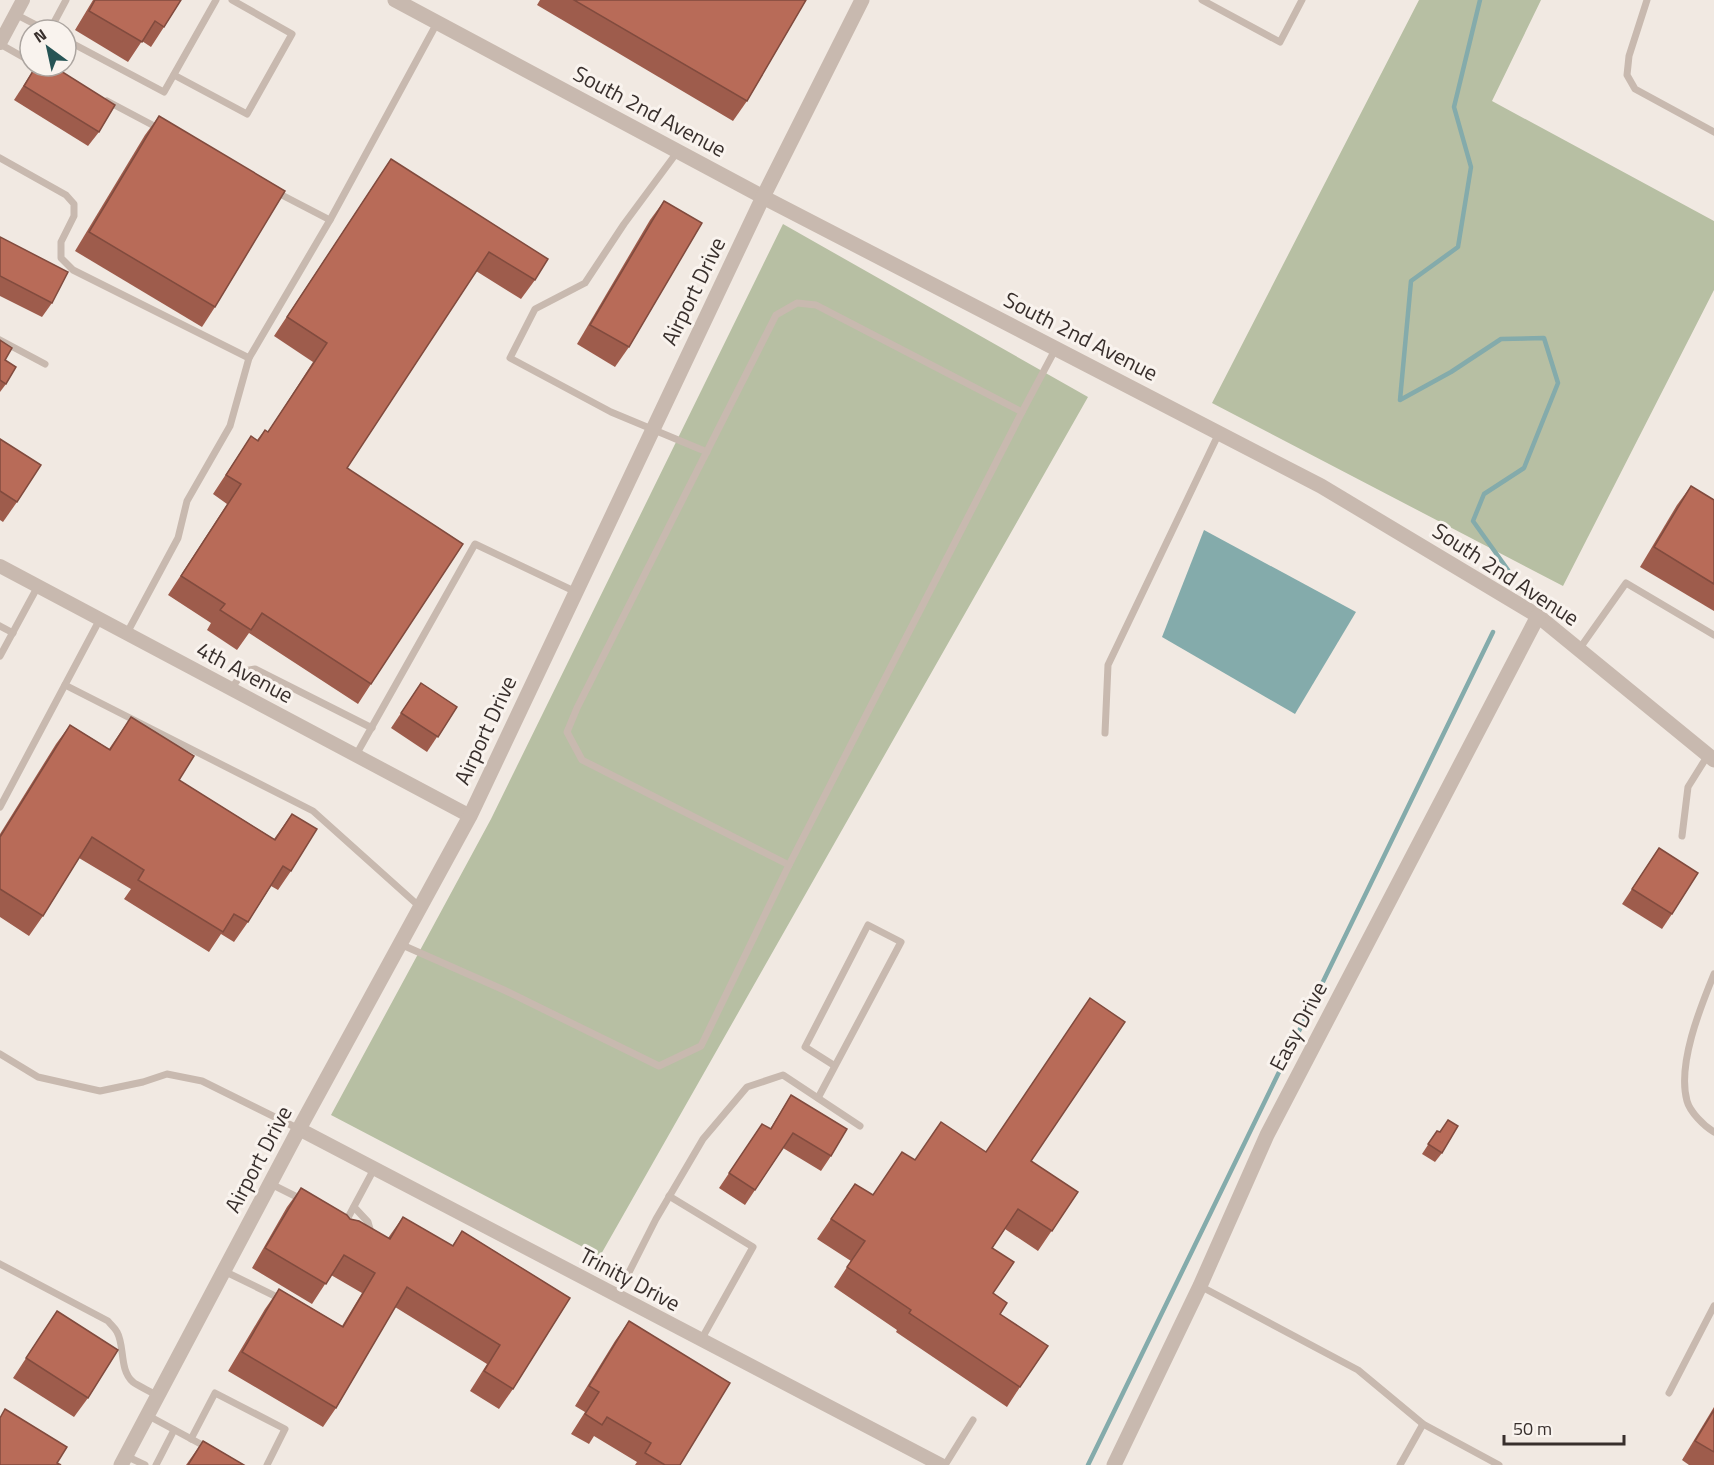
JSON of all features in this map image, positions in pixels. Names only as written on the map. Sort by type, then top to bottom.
[{"type":"street","points":[[0,44],[23,0]]},
{"type":"street","name":"South 2nd Avenue","points":[[395,0],[763,197],[1321,486],[1538,615],[1711,757]]},
{"type":"street","name":"Airport Drive","points":[[123,1460],[299,1129],[470,816],[763,197],[862,0]]},
{"type":"street","name":"4th Avenue","points":[[0,566],[470,816]]},
{"type":"street","name":"Easy Drive","points":[[1114,1465],[1200,1286],[1266,1134],[1538,615]]},
{"type":"street","name":"Trinity Drive","points":[[299,1129],[943,1465]]},
{"type":"lane","points":[[55,18],[66,0]]},
{"type":"lane","points":[[78,46],[164,92],[216,0]]},
{"type":"lane","points":[[174,75],[247,114],[292,34],[232,0]]},
{"type":"lane","points":[[1202,0],[1280,42],[1302,0]]},
{"type":"lane","points":[[1647,0],[1629,56],[1627,75],[1635,89],[1714,132]]},
{"type":"lane","points":[[15,14],[23,18]]},
{"type":"lane","points":[[127,633],[178,538],[186,501],[230,426],[249,358],[330,220],[438,23]]},
{"type":"lane","points":[[0,44],[18,54]]},
{"type":"lane","points":[[99,97],[162,131]]},
{"type":"lane","points":[[678,151],[624,224],[585,283],[535,309],[510,358],[611,412],[707,452]]},
{"type":"lane","points":[[0,158],[66,195],[74,204],[74,216],[61,242],[61,258],[73,270],[249,358]]},
{"type":"lane","points":[[267,186],[330,220]]},
{"type":"lane","points":[[789,865],[582,760],[567,732],[577,708],[776,315],[797,303],[816,305],[1022,412]]},
{"type":"lane","points":[[0,340],[45,364]]},
{"type":"lane","points":[[400,944],[504,990],[659,1066],[701,1046],[789,865],[1056,348]]},
{"type":"lane","points":[[1105,733],[1108,665],[1219,433]]},
{"type":"lane","points":[[356,755],[475,544],[576,592]]},
{"type":"lane","points":[[1580,648],[1626,583],[1714,635]]},
{"type":"lane","points":[[0,656],[38,586]]},
{"type":"lane","points":[[0,807],[100,619]]},
{"type":"lane","points":[[0,626],[13,633]]},
{"type":"lane","points":[[231,689],[244,671],[255,669],[372,728]]},
{"type":"lane","points":[[65,685],[314,811],[420,907]]},
{"type":"lane","points":[[1682,836],[1688,787],[1711,757]]},
{"type":"lane","points":[[818,1098],[901,942],[868,926],[805,1047],[835,1066]]},
{"type":"lane","points":[[1714,974],[1700,1010],[1683,1072],[1687,1103],[1705,1126],[1714,1132]]},
{"type":"lane","points":[[0,1054],[38,1077],[100,1091],[143,1082],[167,1074],[202,1081],[299,1129]]},
{"type":"lane","points":[[617,1296],[669,1196],[703,1139],[747,1087],[783,1075],[860,1126]]},
{"type":"lane","points":[[339,1234],[374,1169]]},
{"type":"lane","points":[[270,1184],[312,1204]]},
{"type":"lane","points":[[669,1196],[753,1246],[701,1340]]},
{"type":"lane","points":[[354,1208],[368,1222],[370,1229],[364,1245]]},
{"type":"lane","points":[[0,1264],[108,1321],[118,1334],[122,1359],[129,1378],[158,1396]]},
{"type":"lane","points":[[224,1271],[292,1304]]},
{"type":"lane","points":[[1200,1286],[1358,1370],[1424,1424],[1499,1465]]},
{"type":"lane","points":[[1669,1393],[1714,1306]]},
{"type":"lane","points":[[191,1439],[215,1393],[285,1430],[267,1465]]},
{"type":"lane","points":[[147,1415],[219,1455]]},
{"type":"lane","points":[[943,1465],[973,1420]]},
{"type":"lane","points":[[1401,1465],[1424,1424]]},
{"type":"lane","points":[[156,1465],[174,1430]]},
{"type":"lane","points":[[123,1460],[145,1465]]},
{"type":"green space","points":[[1419,0],[1541,0],[1492,101],[1714,221],[1714,290],[1563,586],[1212,403]]},
{"type":"green space","points":[[783,224],[1088,397],[600,1256],[331,1115],[491,819]]},
{"type":"water","points":[[1204,530],[1356,612],[1295,714],[1162,637]]},
{"type":"building","points":[[95,0],[181,0],[164,27],[155,21],[142,42],[89,11]]},
{"type":"building","points":[[574,0],[806,0],[747,101]]},
{"type":"building","points":[[29,78],[72,78],[115,105],[99,132],[24,86]]},
{"type":"building","points":[[159,116],[285,191],[215,307],[89,232]]},
{"type":"building","points":[[391,159],[548,259],[535,280],[489,252],[347,468],[463,544],[371,684],[262,613],[251,630],[220,610],[225,604],[181,576],[241,484],[226,475],[251,436],[258,441],[265,430],[268,432],[327,343],[287,317]]},
{"type":"building","points":[[664,201],[702,223],[629,347],[590,325]]},
{"type":"building","points":[[0,237],[68,272],[52,303],[0,276]]},
{"type":"building","points":[[0,340],[12,348],[5,360],[16,367],[6,384],[0,380]]},
{"type":"building","points":[[0,439],[41,465],[17,502],[0,491]]},
{"type":"building","points":[[1691,486],[1714,500],[1714,584],[1654,547]]},
{"type":"building","points":[[421,683],[457,707],[438,737],[401,713]]},
{"type":"building","points":[[131,717],[194,756],[179,780],[275,840],[292,814],[317,829],[291,871],[283,866],[248,922],[234,914],[223,932],[138,880],[144,870],[92,837],[43,916],[0,889],[0,837],[70,725],[110,750]]},
{"type":"building","points":[[1659,848],[1698,873],[1672,914],[1632,889]]},
{"type":"building","points":[[1090,998],[1125,1022],[1031,1161],[1078,1192],[1052,1231],[1018,1209],[992,1248],[1014,1262],[993,1293],[1007,1303],[1000,1314],[1048,1346],[1020,1387],[909,1313],[911,1310],[847,1267],[865,1241],[831,1219],[855,1184],[873,1195],[902,1152],[915,1160],[941,1122],[986,1152]]},
{"type":"building","points":[[791,1095],[847,1129],[831,1156],[793,1133],[755,1190],[729,1173],[762,1124],[771,1129]]},
{"type":"building","points":[[1448,1120],[1458,1126],[1442,1153],[1428,1144]]},
{"type":"building","points":[[301,1188],[350,1219],[359,1221],[390,1239],[403,1217],[453,1246],[462,1231],[570,1298],[513,1389],[484,1371],[500,1345],[407,1287],[336,1408],[242,1352],[279,1289],[343,1327],[375,1273],[344,1255],[326,1284],[265,1248]]},
{"type":"building","points":[[57,1311],[118,1350],[88,1398],[26,1358]]},
{"type":"building","points":[[629,1321],[730,1383],[680,1465],[665,1465],[645,1453],[651,1443],[607,1417],[602,1425],[585,1414],[599,1392],[589,1386]]},
{"type":"building","points":[[5,1409],[67,1447],[57,1463],[61,1465],[0,1465],[0,1418]]},
{"type":"building","points":[[1714,1410],[1714,1452],[1695,1441]]},
{"type":"building","points":[[203,1441],[244,1465],[188,1465]]},
{"type":"waterway","points":[[1480,0],[1454,107],[1471,167],[1458,247],[1411,281],[1400,400],[1451,372],[1501,339],[1544,338],[1558,383],[1524,468],[1484,494],[1473,521],[1508,570]]},
{"type":"waterway","points":[[1088,1465],[1493,632]]}]
